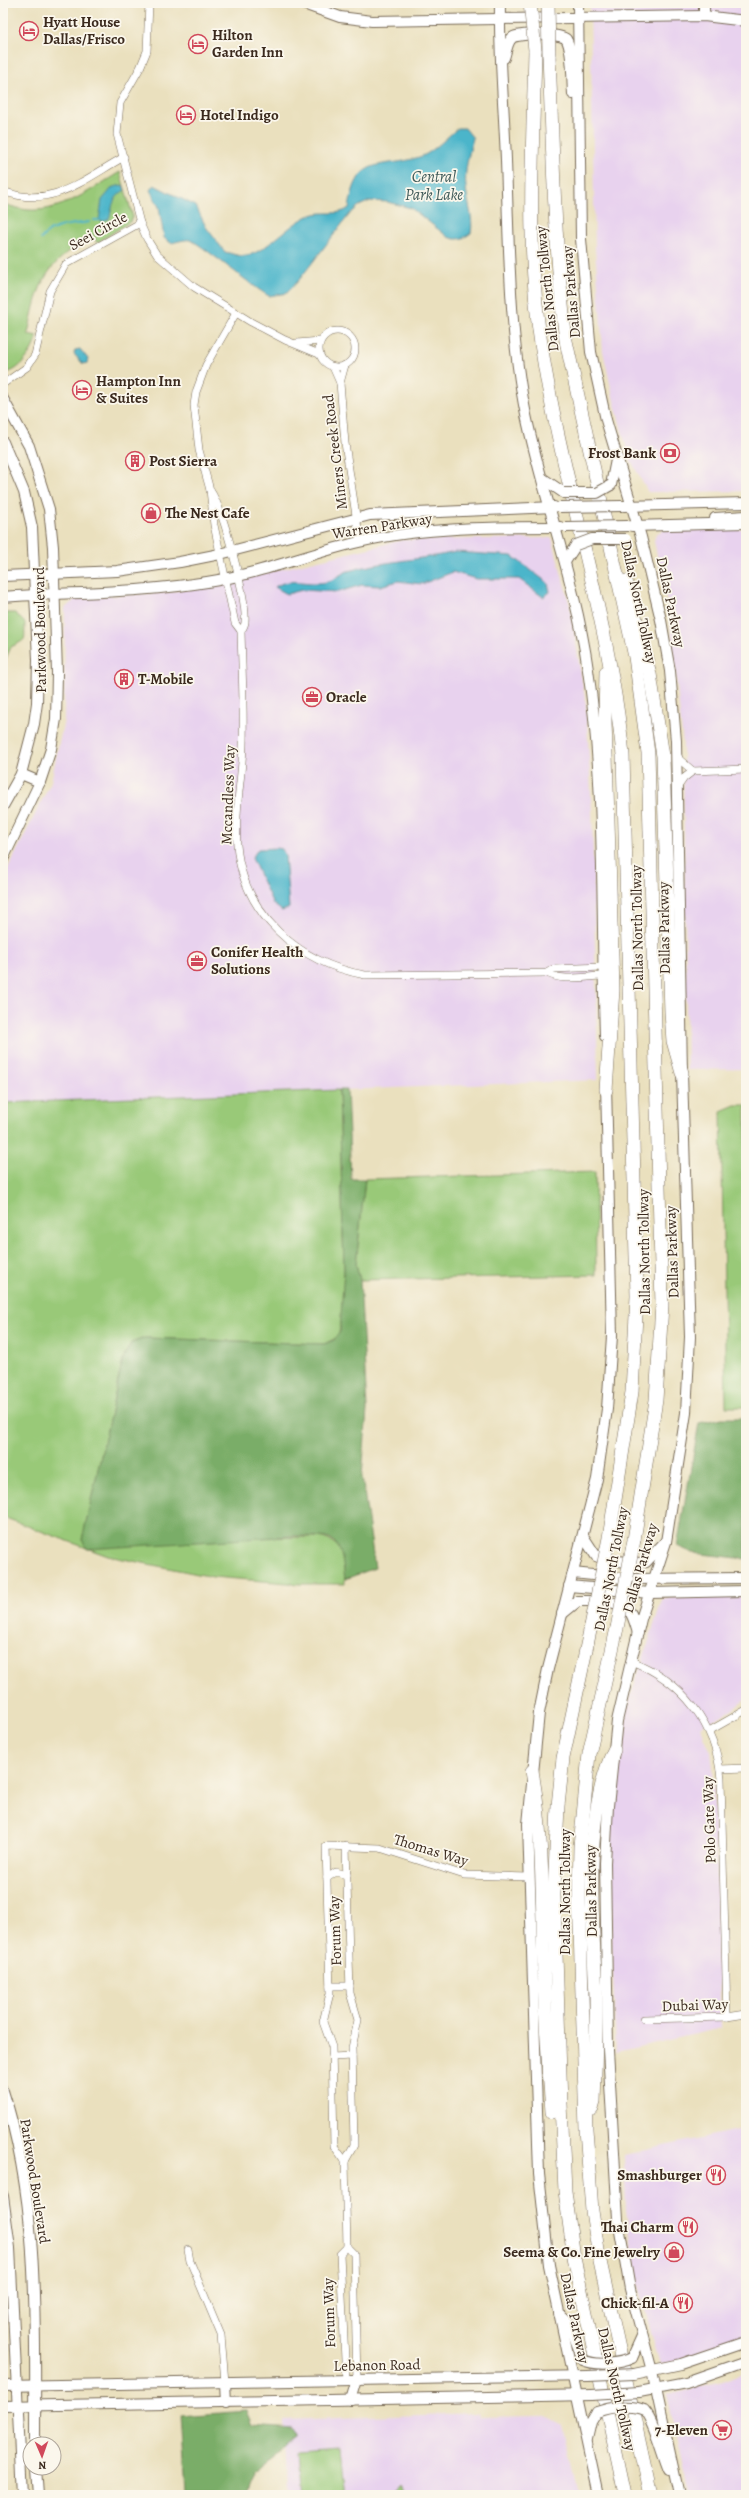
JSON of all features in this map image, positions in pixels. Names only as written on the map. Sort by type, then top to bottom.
[{"type":"highway","points":[[530,3],[535,53]]},
{"type":"highway","name":"Dallas North Tollway","points":[[535,3],[533,247],[541,342],[569,486],[608,654],[618,707],[623,755],[637,1296],[632,1392],[609,1538],[563,1758],[555,1851],[554,1895],[565,2190],[582,2304],[625,2495]]},
{"type":"highway","name":"Dallas North Tollway","points":[[548,3],[560,293],[575,388],[635,657],[648,753],[662,1305],[660,1353],[651,1440],[634,1540],[617,1628],[589,1754],[580,1847],[579,1894],[586,2129],[592,2211],[599,2257],[651,2495]]},
{"type":"highway","points":[[611,546],[629,588],[639,624],[650,674],[661,743],[665,790],[671,1012],[673,1041],[682,1074]]},
{"type":"highway","points":[[606,1090],[613,990],[605,697],[608,654]]},
{"type":"highway","points":[[586,2129],[594,2102],[596,1998],[592,1895],[593,1842],[608,1762],[614,1750]]},
{"type":"highway","points":[[532,1771],[539,1808],[545,2011],[554,2144],[565,2190]]},
{"type":"main road","points":[[301,3],[312,5],[340,17],[372,21],[704,16],[746,21]]},
{"type":"main road","name":"Dallas Parkway","points":[[500,3],[510,283],[526,414],[549,507],[565,562],[585,650],[596,733],[600,800],[612,1342],[602,1452],[583,1536],[562,1614],[539,1713],[532,1771],[528,1824],[528,1877],[540,2174],[549,2265],[598,2495]]},
{"type":"main road","name":"Dallas Parkway","points":[[578,3],[582,246],[590,344],[632,526],[644,549],[661,620],[670,671],[677,754],[682,1074],[690,1337],[686,1413],[666,1542],[638,1633],[618,1715],[605,1856],[609,2080],[618,2220],[630,2289],[652,2371],[678,2492]]},
{"type":"main road","points":[[704,3],[704,16]]},
{"type":"main road","points":[[502,67],[512,37],[557,34],[564,36],[567,41],[570,57],[576,126],[581,143]]},
{"type":"main road","name":"Parkwood Boulevard","points":[[3,399],[29,446],[49,510],[55,594],[56,719],[51,748],[40,782],[3,859]]},
{"type":"main road","name":"Parkwood Boulevard","points":[[3,442],[25,498],[32,527],[36,595],[37,703],[21,774],[3,806]]},
{"type":"main road","points":[[542,478],[564,493],[597,493],[611,485],[615,469],[616,454]]},
{"type":"main road","name":"Warren Parkway","points":[[3,576],[117,571],[220,554],[356,518],[417,512],[549,507],[746,503]]},
{"type":"main road","points":[[686,524],[706,518],[746,516]]},
{"type":"main road","name":"Warren Parkway","points":[[3,597],[166,588],[226,578],[360,542],[404,535],[474,528],[746,524]]},
{"type":"main road","points":[[565,562],[576,544],[592,539],[626,538],[644,549]]},
{"type":"main road","points":[[21,774],[40,782]]},
{"type":"main road","points":[[583,1536],[596,1556],[606,1560],[640,1563],[646,1562],[666,1542]]},
{"type":"main road","points":[[573,1573],[655,1580],[746,1578]]},
{"type":"main road","points":[[569,1586],[650,1593],[746,1591]]},
{"type":"main road","points":[[562,1614],[578,1602],[605,1602],[625,1606],[631,1613],[638,1633]]},
{"type":"main road","name":"Parkwood Boulevard","points":[[3,2091],[18,2151],[28,2217],[35,2386],[35,2436]]},
{"type":"main road","points":[[3,2196],[10,2248],[22,2495]]},
{"type":"main road","points":[[559,2314],[569,2323],[583,2360],[591,2363],[626,2361],[632,2358],[642,2336]]},
{"type":"main road","name":"Lebanon Road","points":[[3,2386],[346,2381],[634,2374],[652,2371],[717,2353],[746,2342]]},
{"type":"main road","points":[[3,2406],[592,2395],[639,2392],[686,2384],[746,2362]]},
{"type":"main road","points":[[351,2400],[357,2380]]},
{"type":"main road","points":[[346,2381],[351,2400]]},
{"type":"main road","points":[[224,2382],[226,2402]]},
{"type":"main road","points":[[586,2443],[590,2422],[597,2412],[607,2408],[638,2407],[644,2410],[649,2416],[659,2448],[678,2492]]},
{"type":"main road","points":[[37,2476],[38,2495]]},
{"type":"street","points":[[149,3],[147,51],[140,68],[120,103],[117,134],[129,175],[140,223],[147,239],[162,260],[181,278],[236,313],[285,340],[297,343],[319,354]]},
{"type":"street","points":[[3,191],[34,199],[56,194],[86,181],[124,157]]},
{"type":"street","name":"Seei Circle","points":[[3,384],[27,367],[34,356],[50,291],[66,264],[140,223]]},
{"type":"street","points":[[210,490],[199,450],[194,405],[196,392],[206,365],[236,313]]},
{"type":"street","points":[[297,343],[320,341],[332,331],[348,334],[354,342],[355,353],[345,365],[332,366],[322,360],[319,354],[320,341]]},
{"type":"street","name":"Miners Creek Road","points":[[345,365],[340,383],[345,443],[360,542]]},
{"type":"street","name":"Miners Creek Road","points":[[332,366],[340,383]]},
{"type":"street","name":"Mccandless Way","points":[[210,490],[218,501],[238,575],[245,623],[241,631],[243,747],[237,808],[237,847],[246,885],[263,914],[277,932],[293,946],[317,961],[344,972],[365,975],[547,973],[553,969],[603,972]]},
{"type":"street","name":"Mccandless Way","points":[[210,490],[210,504],[220,554],[236,623],[241,631]]},
{"type":"street","points":[[677,754],[680,760],[693,771]]},
{"type":"street","points":[[677,788],[684,778],[693,771],[746,769]]},
{"type":"street","name":"Polo Gate Way","points":[[631,1661],[658,1673],[676,1686],[698,1712],[709,1731],[716,1750],[720,1769],[727,2017]]},
{"type":"street","points":[[709,1731],[746,1710]]},
{"type":"street","points":[[720,1769],[746,1768]]},
{"type":"street","name":"Thomas Way","points":[[326,1846],[366,1846],[397,1852],[464,1875],[528,1877]]},
{"type":"street","name":"Forum Way","points":[[326,1846],[330,1995],[323,2022],[331,2046],[332,2057],[334,2146],[345,2161]]},
{"type":"street","name":"Forum Way","points":[[346,1846],[350,1986],[358,2019],[352,2056],[354,2145],[345,2161],[347,2247],[354,2254],[357,2380]]},
{"type":"street","name":"Forum Way","points":[[327,1878],[336,1872],[347,1875]]},
{"type":"street","name":"Forum Way","points":[[330,1986],[350,1986]]},
{"type":"street","name":"Dubai Way","points":[[644,2019],[727,2017],[746,2014]]},
{"type":"street","points":[[332,2057],[352,2056]]},
{"type":"street","name":"Forum Way","points":[[346,2381],[340,2254],[347,2247]]},
{"type":"street","points":[[188,2250],[190,2261],[221,2335],[224,2382]]},
{"type":"shaded area","points":[[590,3],[746,3],[746,491],[648,492],[629,457],[613,397],[603,351],[595,248]]},
{"type":"shaded area","points":[[746,529],[746,1069],[687,1070],[683,743],[669,611],[654,541],[656,534],[664,530]]},
{"type":"shaded area","points":[[552,538],[570,606],[586,705],[592,811],[598,1080],[3,1103],[3,879],[51,782],[64,720],[65,608],[77,598],[170,592],[210,586],[403,540]]},
{"type":"shaded area","points":[[746,1596],[746,1699],[732,1710],[700,1727],[711,1752],[713,1768],[721,2028],[616,2052],[608,1841],[613,1770],[623,1720],[662,1600],[664,1598]]},
{"type":"shaded area","points":[[746,2128],[746,2337],[731,2344],[660,2366],[636,2274],[626,2210],[624,2155]]},
{"type":"shaded area","points":[[746,2373],[746,2495],[689,2495],[667,2395],[723,2382]]},
{"type":"shaded area","points":[[478,2413],[480,2417],[546,2416],[563,2425],[579,2495],[285,2495],[283,2420]]},
{"type":"green space","points":[[120,172],[133,217],[131,221],[97,243],[93,235],[64,255],[54,265],[41,286],[32,315],[28,334],[37,336],[35,342],[29,354],[20,365],[9,372],[3,373],[3,204],[27,210],[42,210],[54,207],[77,198]]},
{"type":"green space","points":[[3,613],[15,613],[25,623],[25,637],[23,641],[11,647],[3,665]]},
{"type":"green space","points":[[339,1090],[344,1268],[342,1319],[338,1337],[324,1344],[145,1338],[131,1343],[123,1359],[82,1540],[319,1537],[328,1540],[339,1548],[343,1560],[345,1584],[300,1584],[213,1577],[108,1556],[3,1517],[3,1103]]},
{"type":"green space","points":[[339,1090],[347,1090],[351,1179],[365,1179],[356,1264],[360,1280],[367,1409],[362,1477],[375,1568],[345,1579],[341,1553],[337,1546],[333,1541],[318,1537],[292,1536],[87,1549],[82,1540],[123,1359],[131,1343],[145,1338],[324,1344],[334,1340],[340,1332],[344,1268]]},
{"type":"green space","points":[[735,1105],[746,1105],[746,1407],[726,1407],[721,1111]]},
{"type":"green space","points":[[595,1172],[596,1275],[360,1280],[356,1264],[365,1179]]},
{"type":"green space","points":[[722,1418],[746,1418],[746,1559],[693,1553],[677,1546],[699,1423]]},
{"type":"green space","points":[[246,2411],[252,2425],[292,2428],[295,2435],[279,2450],[258,2466],[253,2473],[246,2495],[186,2495],[181,2416]]},
{"type":"green space","points":[[338,2450],[343,2495],[300,2495],[296,2453]]},
{"type":"green space","points":[[401,2483],[405,2495],[391,2495]]},
{"type":"water","name":"Central Park Lake","points":[[458,128],[465,128],[473,138],[467,162],[466,174],[467,193],[472,222],[471,233],[460,239],[454,239],[448,237],[411,208],[387,202],[370,201],[359,206],[349,215],[299,280],[287,293],[269,296],[195,242],[183,240],[171,243],[164,238],[159,207],[150,190],[154,185],[196,206],[206,227],[225,252],[241,256],[251,255],[268,245],[294,224],[311,215],[335,213],[349,208],[353,190],[358,178],[365,170],[374,166],[422,156],[435,148]]},
{"type":"water","points":[[123,185],[125,190],[115,199],[109,219],[103,222],[99,220],[102,200],[113,187]]},
{"type":"water","points":[[80,349],[88,359],[87,363],[83,364],[74,354],[75,350]]},
{"type":"water","points":[[456,552],[512,556],[548,583],[550,592],[543,597],[519,579],[476,579],[453,572],[422,584],[398,581],[380,586],[362,585],[338,592],[302,590],[287,594],[275,587],[287,582],[326,582],[348,571],[361,568]]},
{"type":"water","points":[[258,849],[282,849],[285,855],[289,908],[282,911],[273,904],[252,858]]},
{"type":"waterway","points":[[94,220],[99,220]]},
{"type":"waterway","points":[[41,239],[51,230],[63,226],[89,222]]},
{"type":"place","name":"Hyatt House Dallas/Frisco","points":[[29,31]]},
{"type":"place","name":"Hilton Garden Inn","points":[[198,44]]},
{"type":"place","name":"Hotel Indigo","points":[[186,115]]},
{"type":"place","name":"Hampton Inn & Suites","points":[[82,390]]},
{"type":"place","name":"Frost Bank","points":[[670,453]]},
{"type":"place","name":"Post Sierra","points":[[135,461]]},
{"type":"place","name":"The Nest Cafe","points":[[151,513]]},
{"type":"place","name":"T-Mobile","points":[[124,679]]},
{"type":"place","name":"Oracle","points":[[312,697]]},
{"type":"place","name":"Conifer Health Solutions","points":[[197,961]]},
{"type":"place","name":"Smashburger","points":[[716,2175]]},
{"type":"place","name":"Thai Charm","points":[[688,2227]]},
{"type":"place","name":"Seema & Co. Fine Jewelry","points":[[674,2252]]},
{"type":"place","name":"Chick-fil-A","points":[[683,2303]]},
{"type":"place","name":"7-Eleven","points":[[722,2430]]}]
